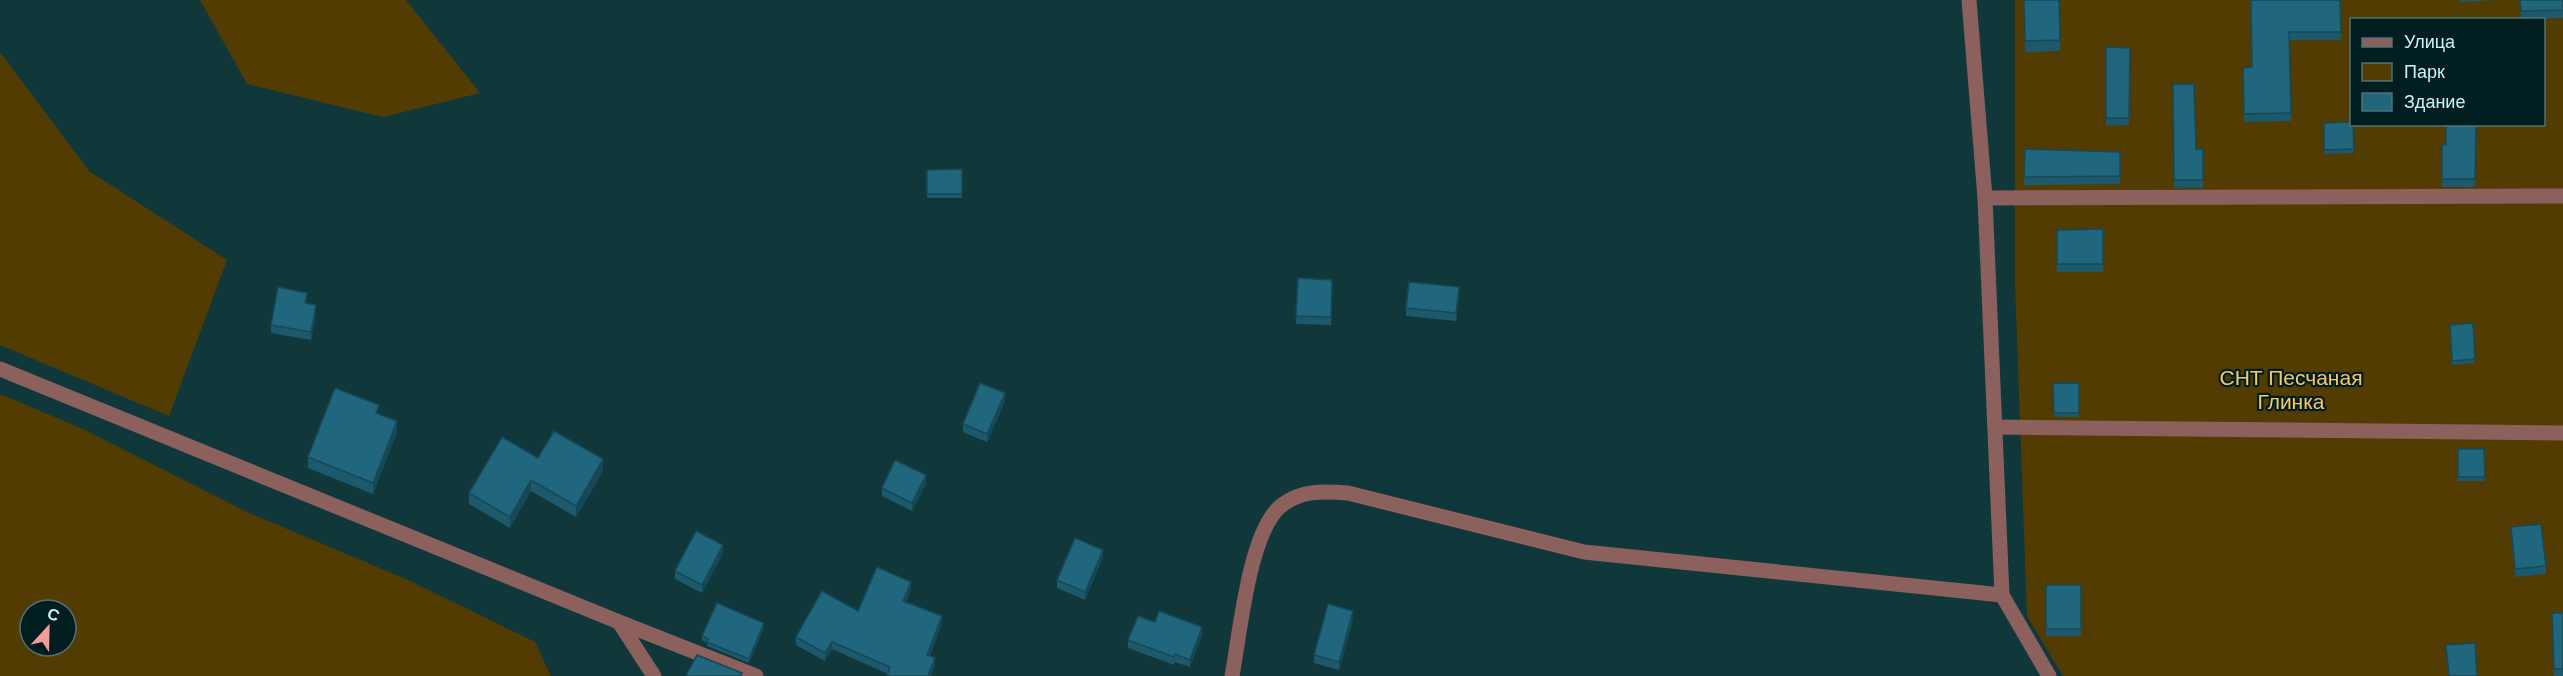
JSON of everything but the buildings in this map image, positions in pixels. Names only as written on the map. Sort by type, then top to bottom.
[{"type":"street","points":[[1969,0],[1985,198],[2002,595],[2049,676]]},
{"type":"street","points":[[1985,198],[2563,196]]},
{"type":"street","points":[[0,369],[756,676]]},
{"type":"street","points":[[1995,427],[2563,433]]},
{"type":"street","points":[[1232,676],[1255,550],[1267,523],[1281,505],[1302,494],[1326,491],[1348,494],[1584,552],[2002,595]]},
{"type":"street","points":[[619,622],[654,676]]},
{"type":"green space","points":[[200,0],[406,0],[480,93],[383,117],[247,84]]},
{"type":"green space","name":"СНТ Песчаная Глинка","points":[[2015,0],[2563,0],[2563,676],[2063,676],[2027,616],[2015,282]]},
{"type":"green space","points":[[0,52],[89,171],[227,260],[169,416],[0,345]]},
{"type":"green space","points":[[0,394],[83,429],[249,513],[408,580],[535,642],[551,676],[0,676]]}]
